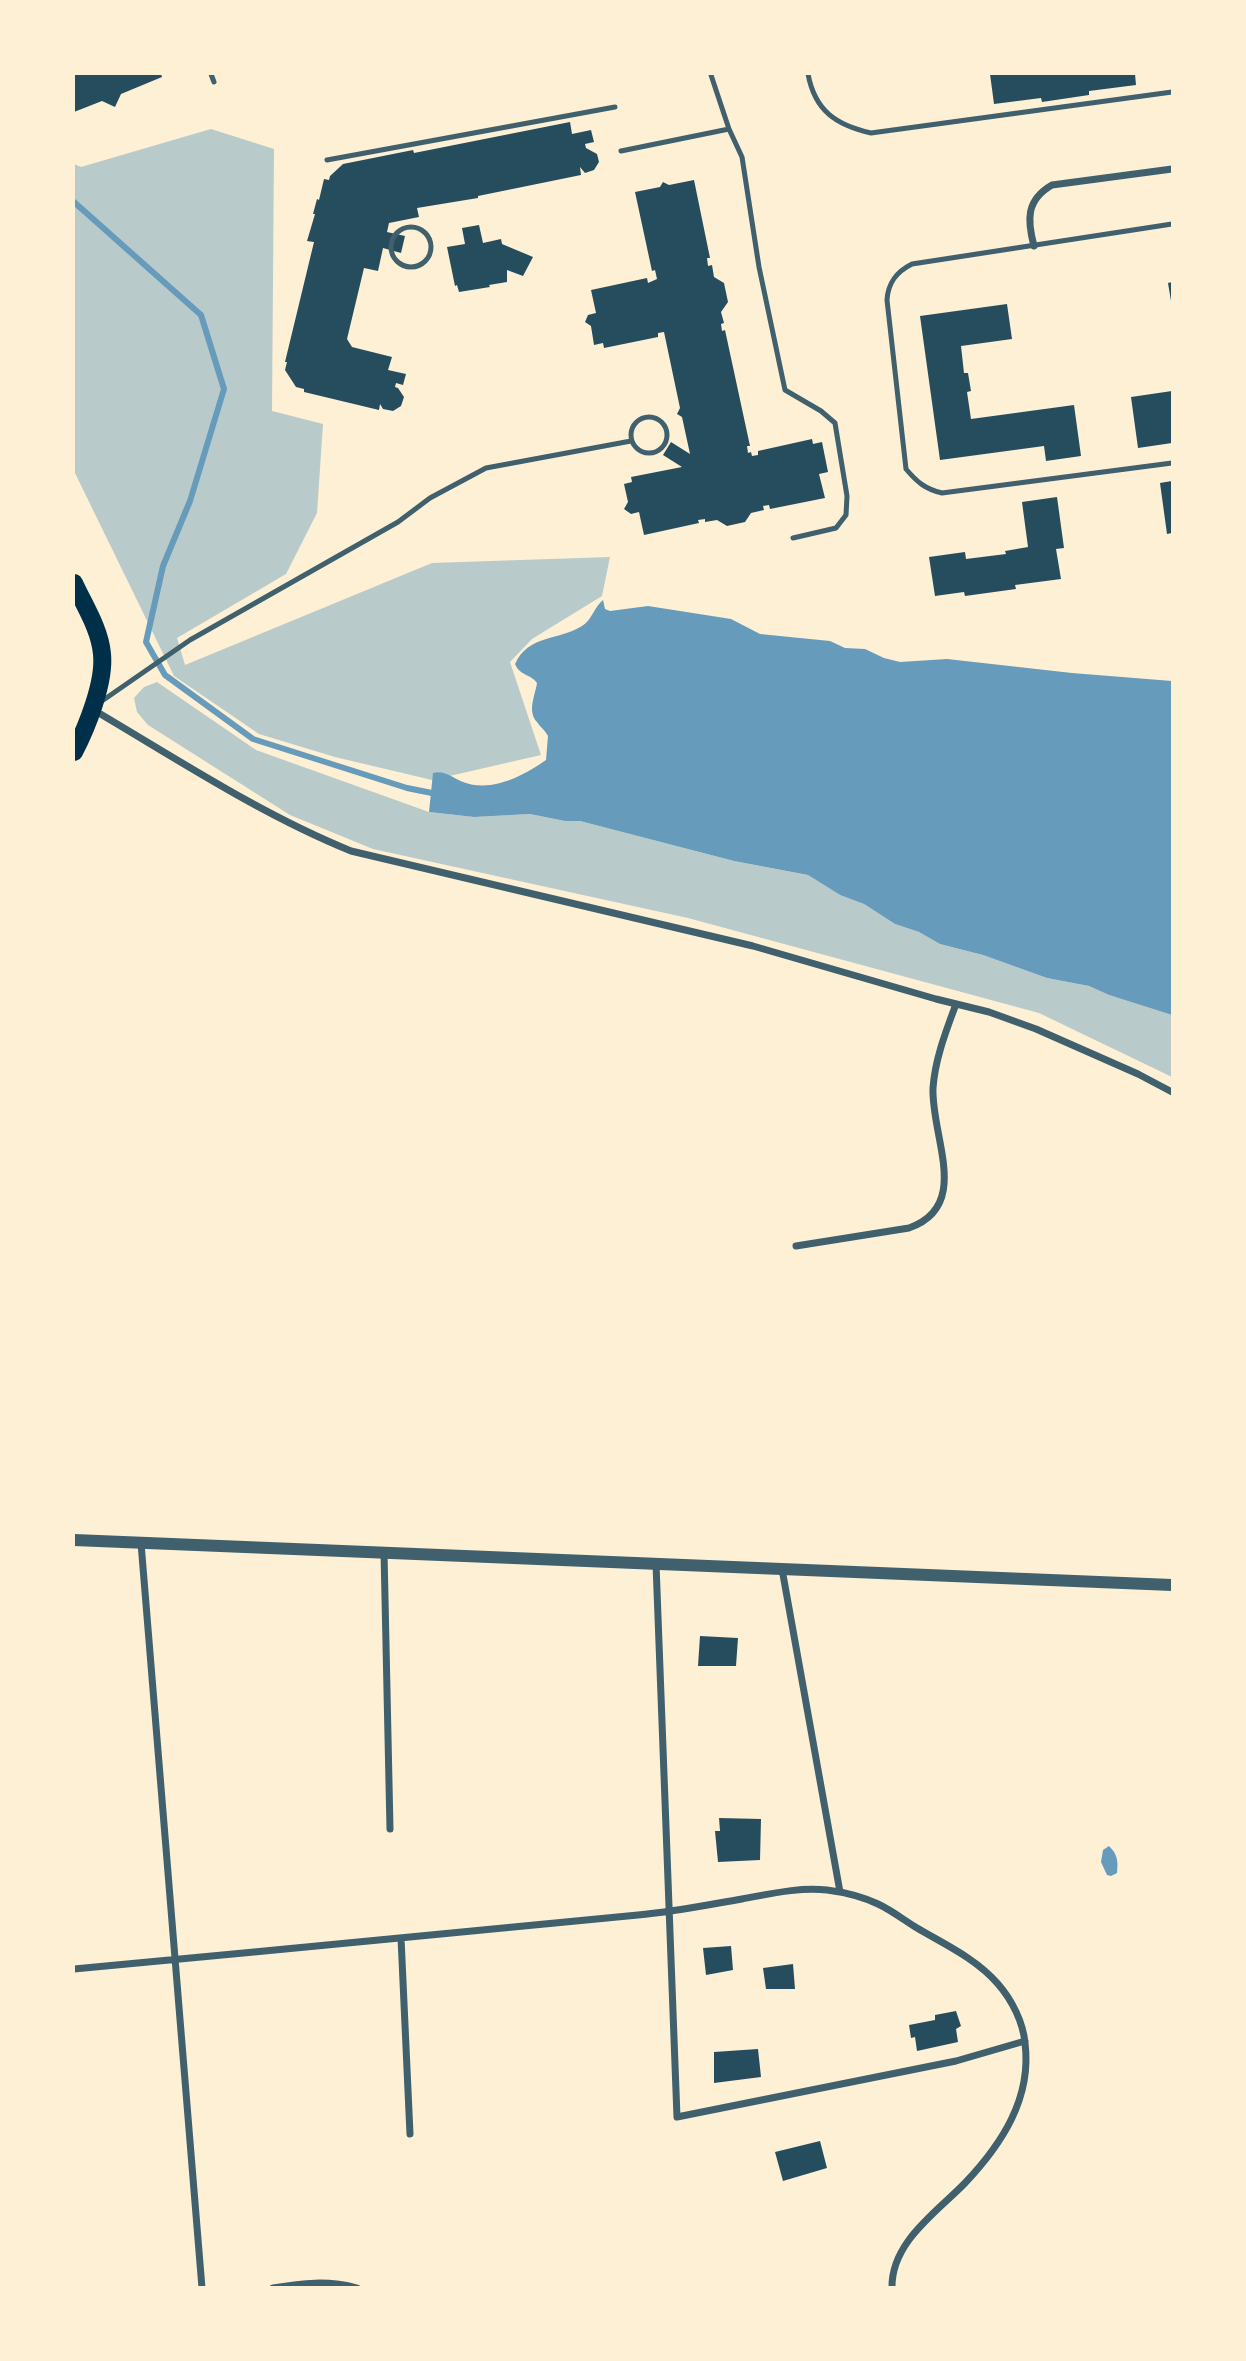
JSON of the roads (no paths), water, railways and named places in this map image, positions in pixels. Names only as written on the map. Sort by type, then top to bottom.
[{"type":"main road","points":[[74,583],[96,628],[103,671],[74,752]]},
{"type":"street","points":[[1034,246],[1028,219],[1037,197],[1046,188],[1172,169]]},
{"type":"street","points":[[91,709],[309,834],[351,851],[753,946],[989,1012],[1036,1029],[1172,1092]]},
{"type":"street","points":[[796,1246],[909,1228],[922,1223],[935,1213],[943,1199],[946,1184],[933,1110],[933,1086],[938,1057],[956,1004]]},
{"type":"street","points":[[74,1540],[1172,1585]]},
{"type":"street","points":[[141,1543],[202,2287]]},
{"type":"street","points":[[384,1552],[390,1829]]},
{"type":"street","points":[[656,1564],[677,2118],[956,2061],[1025,2041]]},
{"type":"street","points":[[782,1569],[840,1892]]},
{"type":"street","points":[[74,1969],[670,1912],[791,1890],[840,1892],[877,1904],[978,1965],[998,1984],[1013,2005],[1025,2041],[1027,2068],[1023,2094],[1015,2116],[967,2181],[915,2231],[902,2251],[892,2276],[892,2287]]},
{"type":"street","points":[[401,1938],[410,2134]]},
{"type":"street","points":[[273,2287],[308,2282],[357,2287]]},
{"type":"lane","points":[[211,74],[214,82]]},
{"type":"lane","points":[[808,74],[812,90],[831,117],[849,128],[871,133],[1172,92]]},
{"type":"lane","points":[[711,75],[742,158],[760,267],[785,390],[821,411],[835,424],[847,496],[846,515],[836,528],[793,538]]},
{"type":"lane","points":[[327,160],[615,107]]},
{"type":"lane","points":[[621,151],[729,129]]},
{"type":"lane","points":[[1172,224],[912,264],[894,276],[888,289],[887,300],[906,469],[919,485],[942,494],[1172,463]]},
{"type":"lane","points":[[417,228],[429,239],[430,255],[417,266],[401,264],[393,255],[392,244],[400,230],[417,228]]},
{"type":"lane","points":[[652,417],[663,423],[666,429],[666,441],[657,451],[645,453],[631,441],[631,428],[640,419],[652,417]]},
{"type":"lane","points":[[91,709],[190,640],[398,522],[430,498],[486,468],[631,441]]},
{"type":"water","points":[[603,600],[605,609],[610,611],[648,606],[731,619],[760,634],[830,641],[845,648],[865,649],[900,662],[947,659],[1172,681],[1172,1015],[1089,986],[1047,978],[983,955],[940,944],[919,932],[895,924],[864,904],[840,895],[808,875],[734,861],[580,821],[530,814],[474,817],[429,812],[433,773],[448,775],[474,785],[496,784],[517,777],[546,760],[548,736],[532,713],[537,683],[515,664],[521,654],[536,643],[582,626]]},
{"type":"water","points":[[1109,1846],[1116,1855],[1117,1862],[1117,1873],[1111,1876],[1107,1875],[1101,1862],[1103,1850]]},
{"type":"waterway","points":[[74,202],[201,315],[224,389],[190,501],[163,566],[146,642],[165,675],[253,739],[407,788],[437,794]]}]
